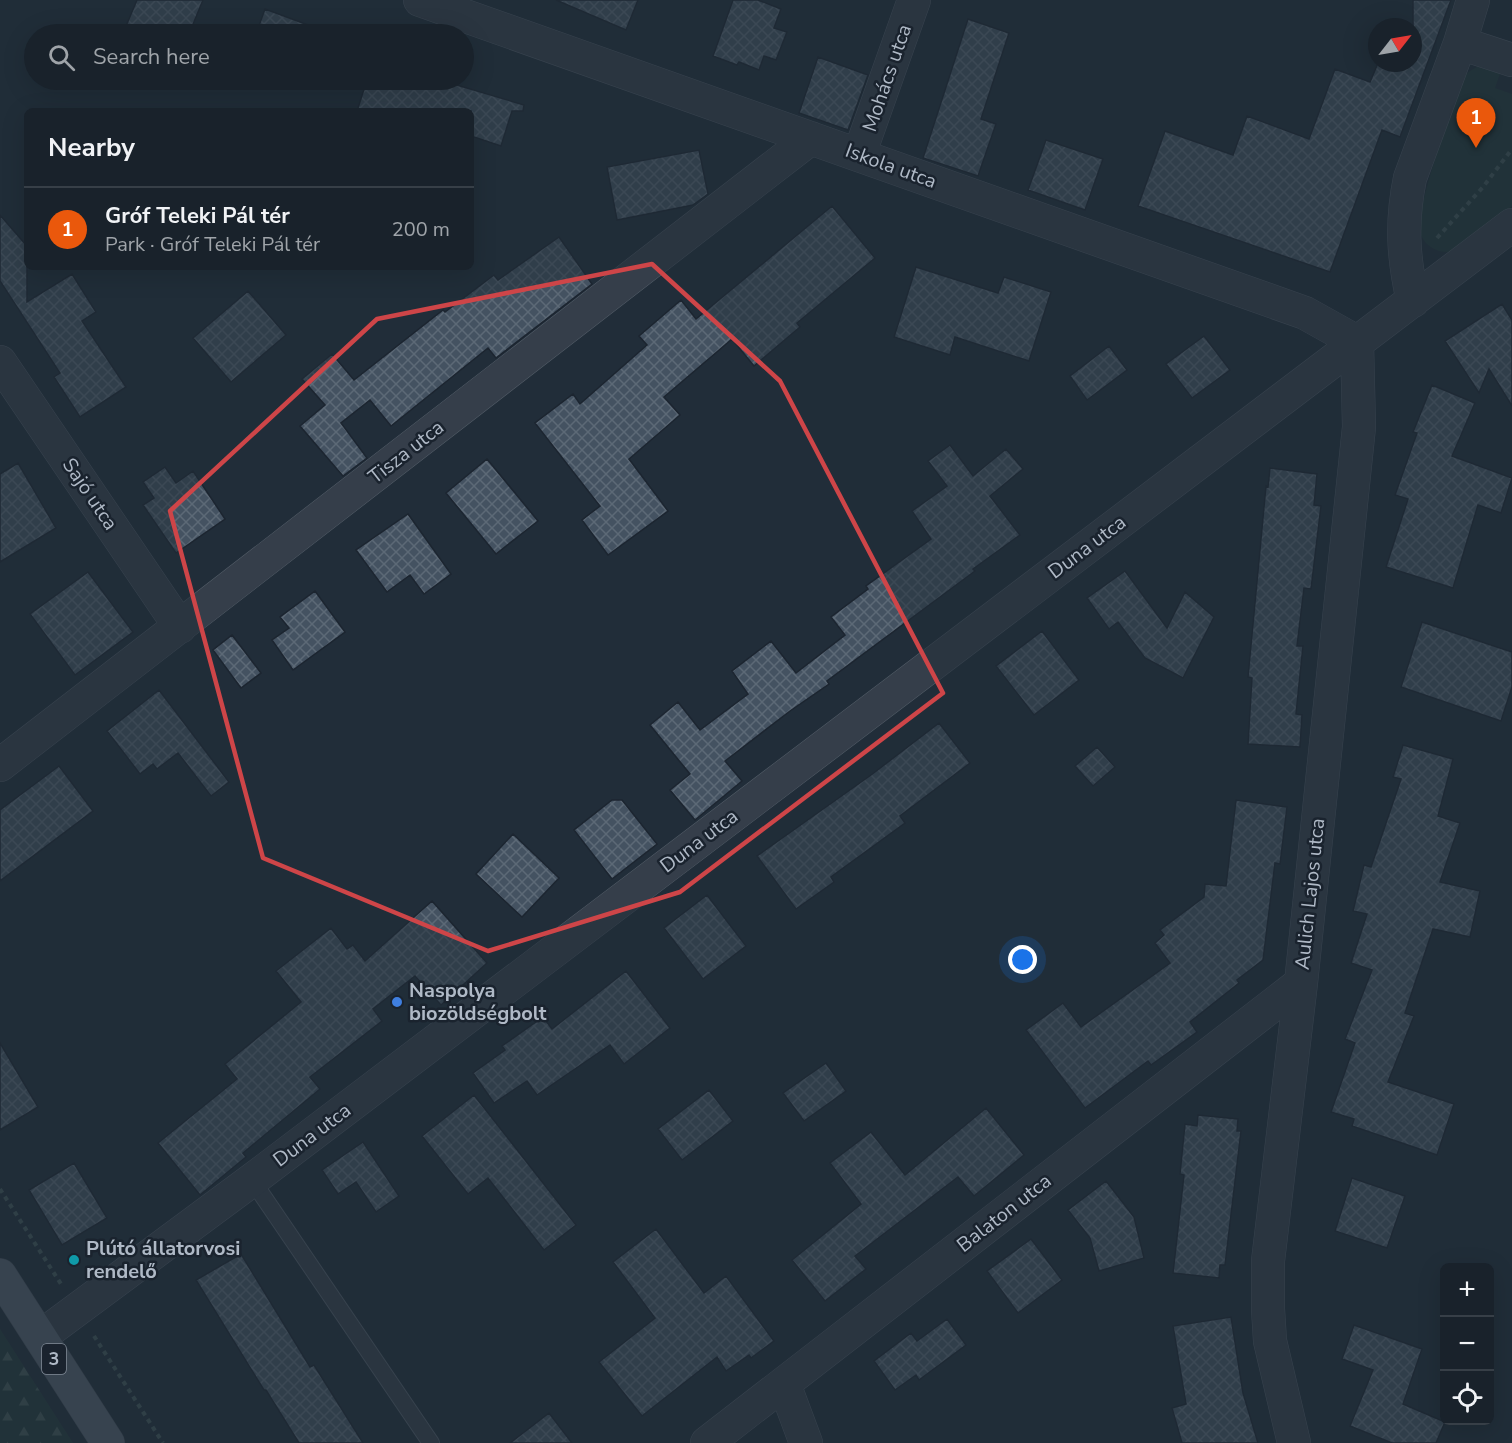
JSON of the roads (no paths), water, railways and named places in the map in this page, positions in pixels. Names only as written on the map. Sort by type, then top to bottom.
[{"type":"main road","name":"3","points":[[0,1275],[108,1443]]},
{"type":"street","name":"Iskola utca","points":[[420,0],[501,13],[811,138],[1305,313],[1357,342]]},
{"type":"street","name":"Mohács utca","points":[[859,155],[914,0]]},
{"type":"street","points":[[1413,301],[1405,266],[1403,228],[1410,178],[1460,43],[1473,0]]},
{"type":"street","points":[[1460,43],[1512,60]]},
{"type":"street","name":"Tisza utca","points":[[0,765],[811,138]]},
{"type":"street","name":"Duna utca","points":[[40,1337],[252,1180],[1512,225]]},
{"type":"street","name":"Aulich Lajos utca","points":[[1294,1443],[1270,1341],[1267,1286],[1271,1228],[1301,983],[1359,428],[1357,342]]},
{"type":"street","name":"Sajó utca","points":[[0,363],[180,627]]},
{"type":"street","name":"Balaton utca","points":[[707,1443],[1301,983]]},
{"type":"street","points":[[784,1384],[806,1443]]},
{"type":"lane","points":[[252,1180],[431,1443]]},
{"type":"place","name":"Gróf Teleki Pál tér","points":[[1476,148]]},
{"type":"place","name":"Naspolya biozöldségbolt","points":[[397,1002]]},
{"type":"place","name":"Plútó állatorvosi rendelő","points":[[74,1260]]}]
